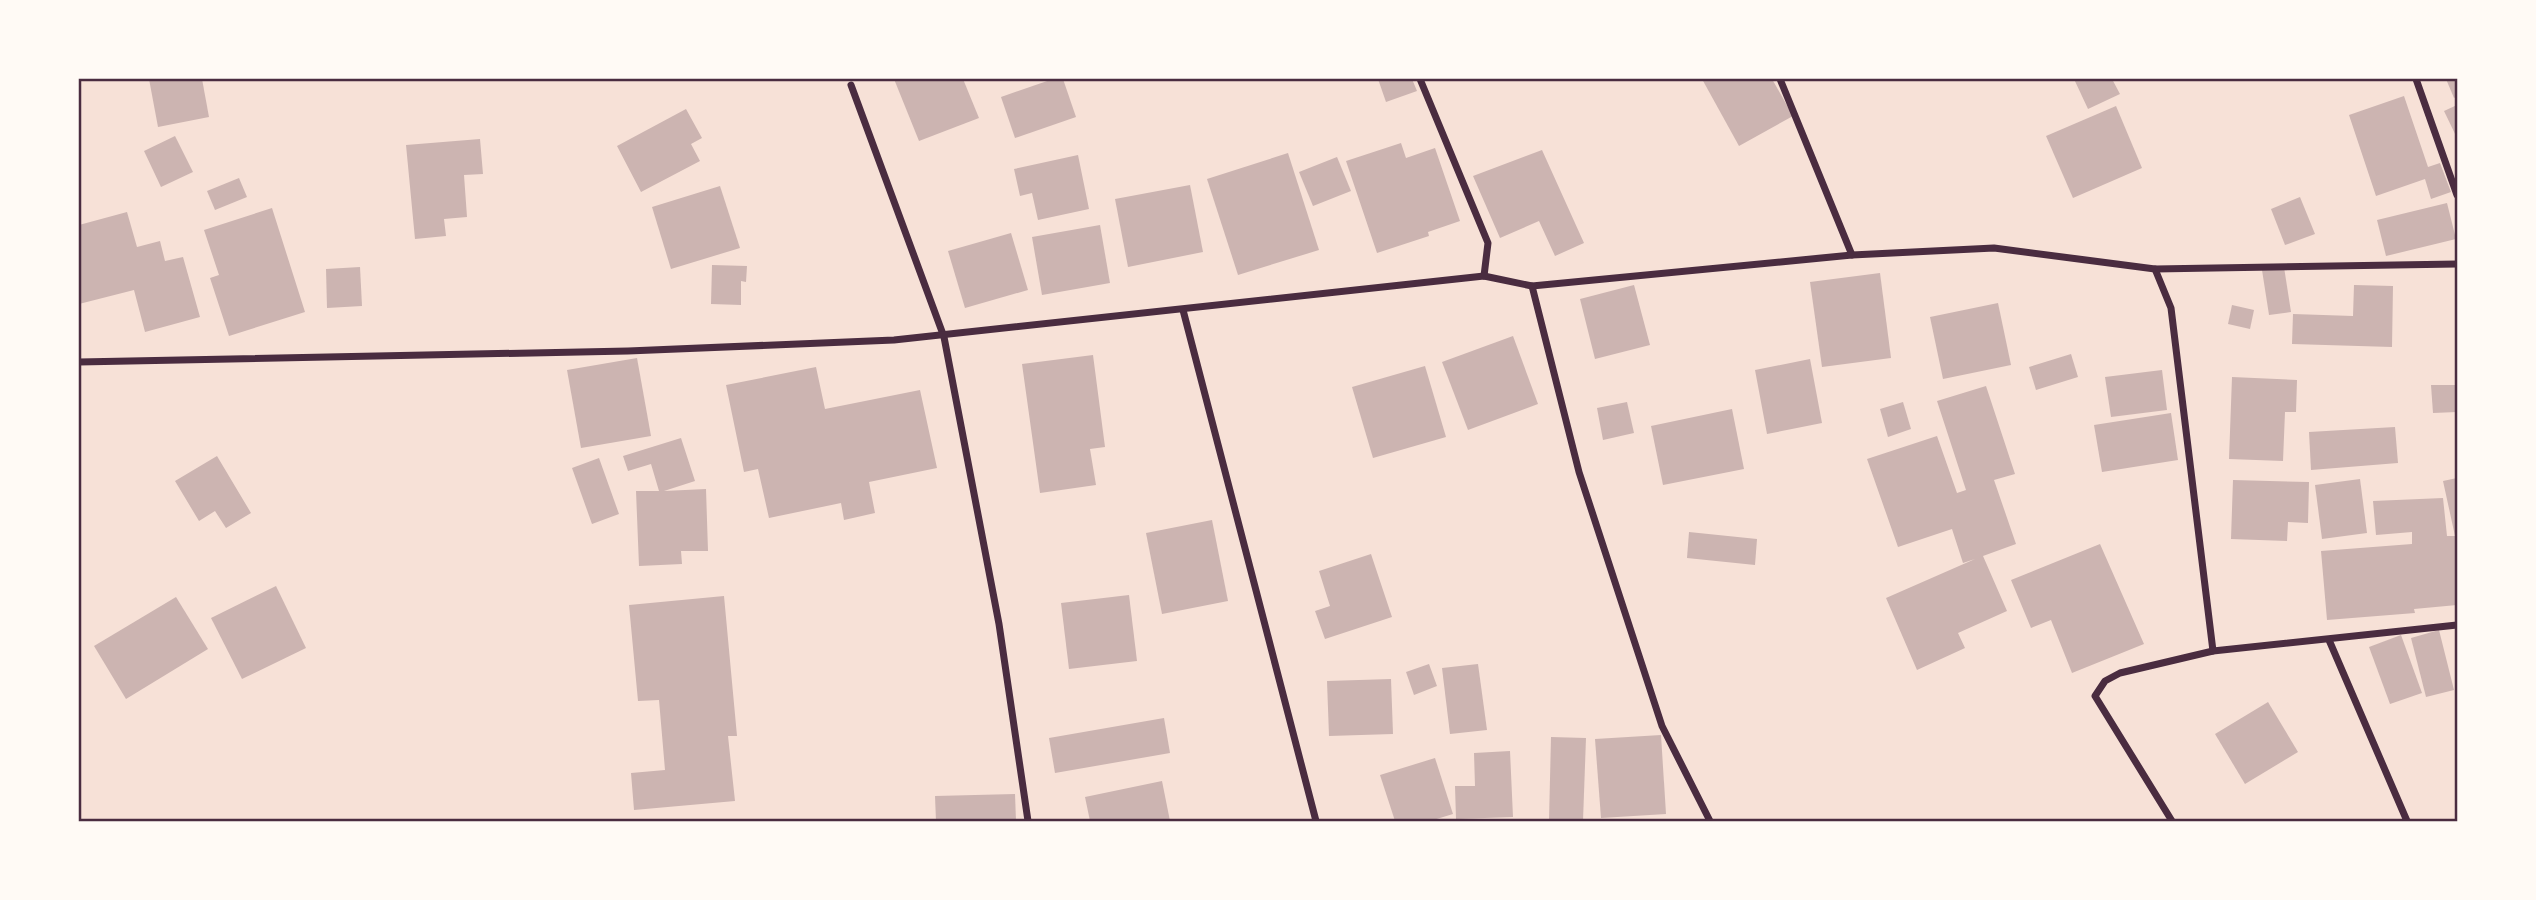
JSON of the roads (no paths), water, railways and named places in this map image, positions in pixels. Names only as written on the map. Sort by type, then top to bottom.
[{"type":"street","points":[[1420,79],[1488,243],[1484,276]]},
{"type":"street","points":[[1780,79],[1852,256]]},
{"type":"street","points":[[2416,79],[2457,195]]},
{"type":"street","points":[[851,85],[944,337],[999,624],[1028,821]]},
{"type":"street","points":[[79,362],[628,351],[944,337],[1484,276],[1532,286],[1852,256],[1994,248],[2155,269],[2457,264]]},
{"type":"street","points":[[2155,269],[2171,308],[2213,652]]},
{"type":"street","points":[[1532,286],[1579,472],[1662,726],[1710,821]]},
{"type":"street","points":[[1184,310],[1316,821]]},
{"type":"street","points":[[2172,821],[2095,695],[2105,681],[2120,673],[2213,652],[2457,625]]},
{"type":"street","points":[[2329,640],[2407,821]]}]
